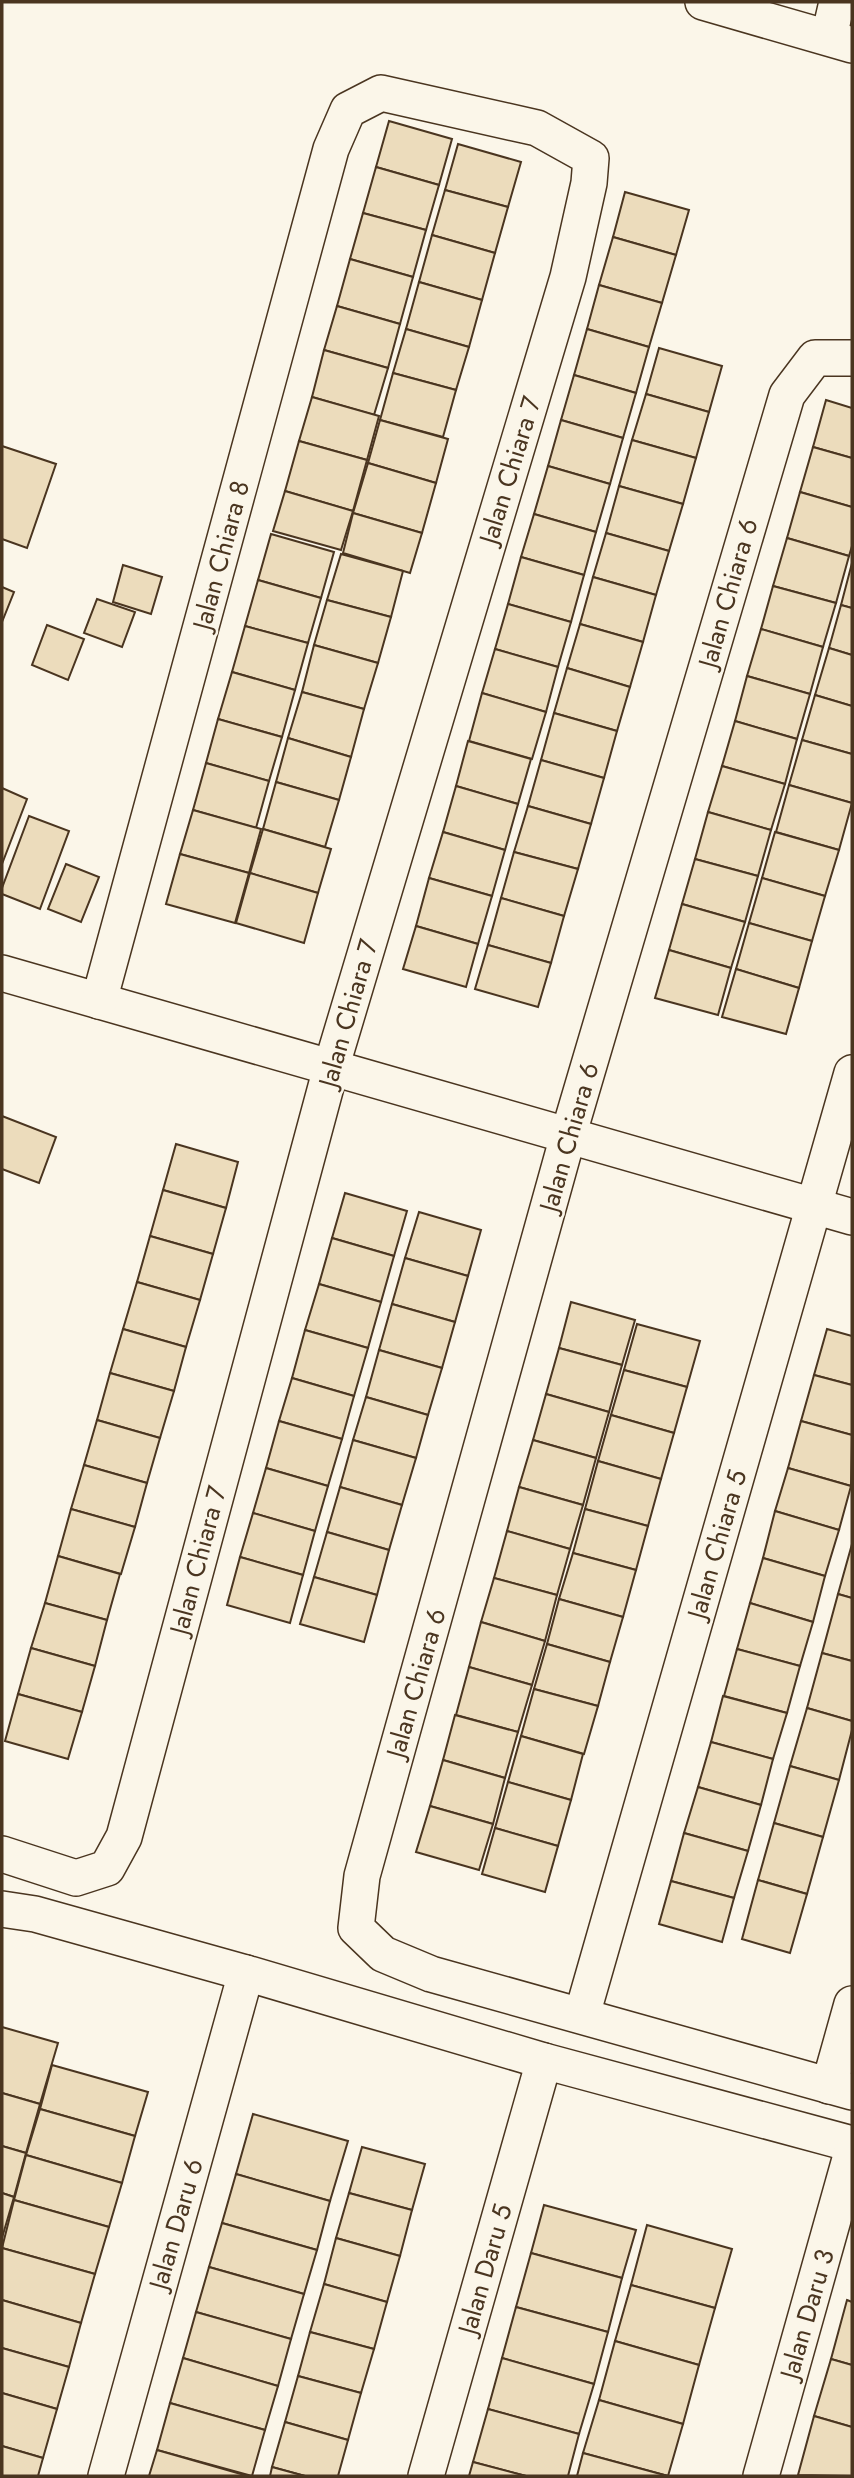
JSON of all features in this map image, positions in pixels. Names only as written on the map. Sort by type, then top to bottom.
[{"type":"street","points":[[703,2],[840,41],[837,2]]},
{"type":"street","name":"Jalan Chiara 7","points":[[2,1854],[76,1878],[107,1868],[124,1838],[331,1068],[568,277],[589,183],[591,159],[537,128],[381,93],[348,110]]},
{"type":"street","name":"Jalan Chiara 8","points":[[99,1001],[331,149],[348,110]]},
{"type":"street","name":"Jalan Chiara 6","points":[[582,2015],[431,1974],[383,1954],[356,1928],[362,1876],[568,1136],[787,395],[815,358],[852,358]]},
{"type":"street","points":[[2,973],[852,1217]]},
{"type":"street","name":"Jalan Chiara 5","points":[[582,2015],[852,1073]]},
{"type":"street","points":[[2,1909],[35,1913],[544,2061],[852,2144]]},
{"type":"street","name":"Jalan Daru 6","points":[[106,2476],[246,1973]]},
{"type":"street","points":[[582,2015],[841,2089],[852,2004]]},
{"type":"street","name":"Jalan Daru 5","points":[[426,2476],[544,2061]]},
{"type":"street","name":"Jalan Daru 3","points":[[761,2476],[852,2152]]},
{"type":"building","points":[[389,121],[452,139],[439,185],[376,167]]},
{"type":"building","points":[[458,144],[521,162],[508,207],[445,190]]},
{"type":"building","points":[[376,167],[439,185],[426,230],[363,213]]},
{"type":"building","points":[[445,190],[508,207],[495,253],[432,235]]},
{"type":"building","points":[[625,192],[689,210],[676,255],[613,237]]},
{"type":"building","points":[[363,213],[426,230],[413,277],[350,259]]},
{"type":"building","points":[[432,235],[495,253],[482,300],[419,282]]},
{"type":"building","points":[[613,237],[676,255],[662,303],[599,285]]},
{"type":"building","points":[[350,259],[413,277],[400,324],[337,306]]},
{"type":"building","points":[[419,282],[482,300],[469,347],[406,329]]},
{"type":"building","points":[[599,285],[662,303],[649,347],[587,329]]},
{"type":"building","points":[[337,306],[400,324],[388,368],[324,350]]},
{"type":"building","points":[[406,329],[469,347],[456,390],[393,373]]},
{"type":"building","points":[[587,329],[649,347],[636,393],[574,375]]},
{"type":"building","points":[[659,348],[722,366],[709,412],[646,394]]},
{"type":"building","points":[[324,350],[388,368],[374,415],[312,397]]},
{"type":"building","points":[[393,373],[456,390],[443,437],[380,420]]},
{"type":"building","points":[[574,375],[636,393],[623,438],[561,420]]},
{"type":"building","points":[[646,394],[709,412],[696,458],[632,440]]},
{"type":"building","points":[[312,397],[379,416],[367,460],[299,441]]},
{"type":"building","points":[[826,400],[852,408],[852,458],[813,447]]},
{"type":"building","points":[[380,420],[448,439],[436,483],[368,463]]},
{"type":"building","points":[[561,420],[623,438],[610,484],[548,466]]},
{"type":"building","points":[[632,440],[696,458],[683,504],[619,486]]},
{"type":"building","points":[[299,441],[367,460],[353,511],[285,491]]},
{"type":"building","points":[[2,446],[56,464],[27,548],[2,539]]},
{"type":"building","points":[[813,447],[852,458],[852,507],[800,492]]},
{"type":"building","points":[[368,463],[436,483],[422,533],[353,513]]},
{"type":"building","points":[[548,466],[610,484],[596,532],[534,514]]},
{"type":"building","points":[[619,486],[683,504],[669,551],[606,533]]},
{"type":"building","points":[[285,491],[353,511],[341,550],[273,531]]},
{"type":"building","points":[[800,492],[852,507],[852,546],[849,556],[787,538]]},
{"type":"building","points":[[353,513],[422,533],[410,573],[343,553]]},
{"type":"building","points":[[534,514],[596,532],[584,575],[521,557]]},
{"type":"building","points":[[606,533],[669,551],[656,595],[593,577]]},
{"type":"building","points":[[271,534],[334,552],[321,598],[258,580]]},
{"type":"building","points":[[787,538],[849,556],[836,603],[773,586]]},
{"type":"building","points":[[341,554],[403,571],[391,617],[327,600]]},
{"type":"building","points":[[521,557],[584,575],[571,622],[508,604]]},
{"type":"building","points":[[852,563],[852,608],[841,605]]},
{"type":"building","points":[[123,565],[162,577],[151,614],[113,602]]},
{"type":"building","points":[[593,577],[656,595],[643,642],[580,624]]},
{"type":"building","points":[[258,580],[321,598],[308,643],[245,626]]},
{"type":"building","points":[[773,586],[836,603],[823,647],[761,629]]},
{"type":"building","points":[[2,587],[14,592],[2,622]]},
{"type":"building","points":[[97,599],[135,612],[122,647],[84,633]]},
{"type":"building","points":[[327,600],[391,617],[378,663],[314,645]]},
{"type":"building","points":[[508,604],[571,622],[558,667],[495,649]]},
{"type":"building","points":[[841,605],[852,608],[852,655],[829,648]]},
{"type":"building","points":[[580,624],[643,642],[630,687],[567,668]]},
{"type":"building","points":[[47,625],[84,639],[68,680],[32,665]]},
{"type":"building","points":[[245,626],[308,643],[295,690],[232,672]]},
{"type":"building","points":[[761,629],[823,647],[810,694],[747,676]]},
{"type":"building","points":[[314,645],[378,663],[364,709],[302,692]]},
{"type":"building","points":[[829,648],[852,655],[852,706],[815,695]]},
{"type":"building","points":[[495,649],[558,667],[546,712],[482,693]]},
{"type":"building","points":[[567,668],[630,687],[617,731],[554,713]]},
{"type":"building","points":[[232,672],[295,690],[282,737],[218,719]]},
{"type":"building","points":[[747,676],[810,694],[797,739],[735,721]]},
{"type":"building","points":[[302,692],[364,709],[351,757],[288,738]]},
{"type":"building","points":[[482,693],[546,712],[532,759],[469,741]]},
{"type":"building","points":[[815,695],[852,706],[852,754],[802,740]]},
{"type":"building","points":[[554,713],[617,731],[604,778],[541,760]]},
{"type":"building","points":[[218,719],[282,737],[269,781],[206,763]]},
{"type":"building","points":[[735,721],[797,739],[785,784],[722,766]]},
{"type":"building","points":[[288,738],[351,757],[339,800],[276,782]]},
{"type":"building","points":[[802,740],[852,754],[852,803],[789,785]]},
{"type":"building","points":[[468,741],[531,759],[518,804],[456,786]]},
{"type":"building","points":[[541,760],[604,778],[591,824],[528,806]]},
{"type":"building","points":[[206,763],[269,781],[256,828],[193,810]]},
{"type":"building","points":[[722,766],[785,784],[771,830],[708,812]]},
{"type":"building","points":[[276,782],[339,800],[325,847],[263,829]]},
{"type":"building","points":[[789,785],[852,803],[839,850],[776,832]]},
{"type":"building","points":[[456,786],[518,804],[505,850],[443,832]]},
{"type":"building","points":[[2,788],[27,799],[2,864]]},
{"type":"building","points":[[528,806],[591,824],[578,869],[514,852]]},
{"type":"building","points":[[193,810],[261,829],[249,873],[180,854]]},
{"type":"building","points":[[708,812],[771,830],[758,876],[695,859]]},
{"type":"building","points":[[29,816],[69,831],[40,909],[2,894]]},
{"type":"building","points":[[263,829],[331,849],[318,893],[250,873]]},
{"type":"building","points":[[443,832],[505,850],[492,896],[429,878]]},
{"type":"building","points":[[775,832],[839,850],[825,896],[762,878]]},
{"type":"building","points":[[514,852],[578,869],[564,916],[501,898]]},
{"type":"building","points":[[180,854],[249,873],[235,923],[166,904]]},
{"type":"building","points":[[695,859],[758,876],[745,922],[682,904]]},
{"type":"building","points":[[66,864],[99,877],[81,922],[48,909]]},
{"type":"building","points":[[250,873],[318,893],[304,943],[236,923]]},
{"type":"building","points":[[429,878],[492,896],[478,944],[416,926]]},
{"type":"building","points":[[762,878],[825,896],[812,941],[749,923]]},
{"type":"building","points":[[501,898],[564,916],[551,963],[488,945]]},
{"type":"building","points":[[682,904],[745,922],[731,968],[669,950]]},
{"type":"building","points":[[749,923],[812,941],[799,988],[736,969]]},
{"type":"building","points":[[416,926],[478,944],[466,987],[403,969]]},
{"type":"building","points":[[488,945],[551,963],[538,1007],[475,989]]},
{"type":"building","points":[[669,950],[731,968],[718,1015],[655,998]]},
{"type":"building","points":[[736,969],[799,988],[786,1034],[722,1017]]},
{"type":"building","points":[[2,1116],[56,1137],[39,1183],[2,1169]]},
{"type":"building","points":[[176,1144],[238,1162],[226,1208],[163,1190]]},
{"type":"building","points":[[163,1190],[226,1208],[213,1254],[150,1236]]},
{"type":"building","points":[[345,1193],[407,1211],[394,1256],[332,1238]]},
{"type":"building","points":[[419,1212],[481,1230],[468,1276],[405,1258]]},
{"type":"building","points":[[150,1236],[213,1254],[200,1300],[137,1282]]},
{"type":"building","points":[[332,1238],[394,1256],[381,1302],[319,1284]]},
{"type":"building","points":[[405,1258],[468,1276],[455,1322],[392,1304]]},
{"type":"building","points":[[137,1282],[200,1300],[186,1347],[123,1329]]},
{"type":"building","points":[[319,1284],[381,1302],[368,1348],[305,1330]]},
{"type":"building","points":[[571,1302],[635,1320],[622,1365],[559,1348]]},
{"type":"building","points":[[392,1304],[455,1322],[442,1368],[379,1350]]},
{"type":"building","points":[[637,1324],[700,1341],[687,1387],[624,1370]]},
{"type":"building","points":[[123,1329],[186,1347],[174,1391],[110,1373]]},
{"type":"building","points":[[827,1329],[852,1336],[852,1385],[814,1375]]},
{"type":"building","points":[[305,1330],[368,1348],[354,1396],[292,1378]]},
{"type":"building","points":[[559,1348],[622,1365],[609,1412],[546,1394]]},
{"type":"building","points":[[379,1350],[442,1368],[428,1415],[366,1397]]},
{"type":"building","points":[[624,1370],[687,1387],[674,1433],[611,1415]]},
{"type":"building","points":[[110,1373],[174,1391],[160,1438],[97,1420]]},
{"type":"building","points":[[814,1375],[852,1385],[852,1435],[801,1421]]},
{"type":"building","points":[[292,1378],[354,1396],[342,1439],[279,1421]]},
{"type":"building","points":[[546,1394],[609,1412],[596,1458],[533,1440]]},
{"type":"building","points":[[366,1397],[428,1415],[416,1458],[353,1440]]},
{"type":"building","points":[[611,1415],[674,1433],[661,1479],[598,1461]]},
{"type":"building","points":[[97,1420],[160,1438],[147,1483],[84,1465]]},
{"type":"building","points":[[279,1421],[342,1439],[328,1486],[266,1468]]},
{"type":"building","points":[[801,1421],[852,1435],[851,1486],[788,1468]]},
{"type":"building","points":[[353,1440],[416,1458],[402,1505],[340,1487]]},
{"type":"building","points":[[533,1440],[596,1458],[583,1505],[519,1487]]},
{"type":"building","points":[[598,1461],[661,1479],[648,1526],[585,1509]]},
{"type":"building","points":[[84,1465],[147,1483],[135,1527],[71,1509]]},
{"type":"building","points":[[266,1468],[328,1486],[315,1531],[253,1513]]},
{"type":"building","points":[[788,1468],[851,1486],[839,1530],[775,1511]]},
{"type":"building","points":[[340,1487],[402,1505],[389,1550],[327,1532]]},
{"type":"building","points":[[519,1487],[583,1505],[570,1549],[507,1531]]},
{"type":"building","points":[[71,1509],[135,1527],[121,1574],[58,1556]]},
{"type":"building","points":[[585,1509],[648,1526],[636,1570],[573,1553]]},
{"type":"building","points":[[775,1511],[839,1530],[825,1576],[763,1558]]},
{"type":"building","points":[[253,1513],[315,1531],[303,1575],[240,1557]]},
{"type":"building","points":[[507,1531],[570,1549],[557,1595],[494,1578]]},
{"type":"building","points":[[327,1532],[389,1550],[377,1595],[314,1577]]},
{"type":"building","points":[[852,1544],[852,1598],[838,1594]]},
{"type":"building","points":[[573,1553],[636,1570],[623,1617],[559,1599]]},
{"type":"building","points":[[58,1556],[120,1574],[107,1620],[45,1603]]},
{"type":"building","points":[[240,1557],[303,1575],[290,1623],[227,1605]]},
{"type":"building","points":[[763,1558],[825,1576],[813,1622],[750,1603]]},
{"type":"building","points":[[314,1577],[377,1595],[364,1642],[300,1624]]},
{"type":"building","points":[[494,1578],[557,1595],[545,1641],[481,1622]]},
{"type":"building","points":[[838,1594],[852,1598],[852,1661],[822,1653]]},
{"type":"building","points":[[559,1599],[623,1617],[610,1662],[547,1644]]},
{"type":"building","points":[[45,1603],[107,1620],[95,1666],[31,1648]]},
{"type":"building","points":[[750,1603],[813,1622],[800,1666],[737,1649]]},
{"type":"building","points":[[481,1622],[545,1641],[532,1685],[469,1667]]},
{"type":"building","points":[[547,1644],[610,1662],[598,1706],[534,1689]]},
{"type":"building","points":[[31,1648],[95,1666],[82,1712],[18,1694]]},
{"type":"building","points":[[737,1649],[800,1666],[787,1713],[724,1696]]},
{"type":"building","points":[[822,1653],[852,1661],[852,1721],[807,1708]]},
{"type":"building","points":[[469,1667],[532,1685],[518,1732],[456,1715]]},
{"type":"building","points":[[534,1689],[598,1706],[584,1754],[521,1736]]},
{"type":"building","points":[[18,1694],[82,1712],[68,1759],[5,1741]]},
{"type":"building","points":[[723,1696],[787,1713],[773,1759],[711,1742]]},
{"type":"building","points":[[807,1708],[852,1721],[839,1780],[790,1766]]},
{"type":"building","points":[[455,1715],[518,1732],[505,1778],[443,1760]]},
{"type":"building","points":[[521,1736],[583,1754],[571,1800],[508,1782]]},
{"type":"building","points":[[711,1742],[773,1759],[761,1805],[698,1787]]},
{"type":"building","points":[[443,1760],[505,1778],[493,1824],[430,1806]]},
{"type":"building","points":[[790,1766],[839,1780],[823,1837],[774,1823]]},
{"type":"building","points":[[508,1782],[571,1800],[558,1846],[495,1828]]},
{"type":"building","points":[[698,1787],[761,1805],[748,1851],[684,1833]]},
{"type":"building","points":[[430,1806],[493,1824],[479,1870],[416,1852]]},
{"type":"building","points":[[774,1823],[823,1837],[807,1894],[758,1880]]},
{"type":"building","points":[[495,1828],[558,1846],[545,1892],[482,1874]]},
{"type":"building","points":[[684,1833],[748,1851],[734,1898],[671,1881]]},
{"type":"building","points":[[758,1880],[807,1894],[790,1953],[742,1939]]},
{"type":"building","points":[[671,1881],[734,1898],[722,1942],[659,1924]]},
{"type":"building","points":[[2,2027],[58,2043],[40,2104],[2,2093]]},
{"type":"building","points":[[52,2065],[148,2092],[135,2136],[40,2109]]},
{"type":"building","points":[[2,2093],[40,2104],[26,2153],[2,2146]]},
{"type":"building","points":[[40,2109],[135,2136],[122,2183],[26,2155]]},
{"type":"building","points":[[253,2114],[348,2141],[330,2201],[236,2174]]},
{"type":"building","points":[[2,2146],[26,2153],[14,2197],[2,2193]]},
{"type":"building","points":[[362,2147],[425,2164],[412,2210],[349,2193]]},
{"type":"building","points":[[26,2155],[122,2183],[109,2227],[14,2200]]},
{"type":"building","points":[[236,2174],[330,2201],[317,2250],[222,2223]]},
{"type":"building","points":[[2,2193],[14,2197],[2,2238]]},
{"type":"building","points":[[349,2193],[412,2210],[400,2256],[336,2238]]},
{"type":"building","points":[[14,2200],[109,2227],[95,2274],[2,2248]]},
{"type":"building","points":[[544,2205],[636,2230],[622,2278],[531,2253]]},
{"type":"building","points":[[222,2223],[317,2250],[304,2294],[209,2267]]},
{"type":"building","points":[[647,2225],[732,2249],[715,2308],[631,2285]]},
{"type":"building","points":[[336,2238],[400,2256],[387,2302],[324,2284]]},
{"type":"building","points":[[2,2248],[95,2274],[81,2323],[2,2300]]},
{"type":"building","points":[[531,2253],[622,2278],[608,2332],[516,2307]]},
{"type":"building","points":[[209,2267],[304,2294],[291,2339],[196,2312]]},
{"type":"building","points":[[324,2284],[387,2302],[374,2349],[310,2332]]},
{"type":"building","points":[[631,2285],[715,2308],[699,2365],[615,2341]]},
{"type":"building","points":[[2,2300],[81,2323],[69,2367],[2,2348]]},
{"type":"building","points":[[847,2300],[852,2302],[852,2365],[831,2359]]},
{"type":"building","points":[[516,2307],[608,2332],[594,2384],[502,2358]]},
{"type":"building","points":[[196,2312],[291,2339],[278,2386],[183,2358]]},
{"type":"building","points":[[310,2332],[374,2349],[361,2393],[298,2376]]},
{"type":"building","points":[[615,2341],[699,2365],[683,2424],[599,2400]]},
{"type":"building","points":[[2,2348],[69,2367],[57,2409],[2,2393]]},
{"type":"building","points":[[183,2358],[278,2386],[265,2430],[170,2403]]},
{"type":"building","points":[[502,2358],[594,2384],[579,2434],[488,2409]]},
{"type":"building","points":[[831,2359],[852,2365],[852,2427],[814,2416]]},
{"type":"building","points":[[298,2376],[361,2393],[348,2440],[285,2422]]},
{"type":"building","points":[[2,2393],[57,2409],[43,2458],[2,2446]]},
{"type":"building","points":[[599,2400],[683,2424],[668,2476],[583,2453]]},
{"type":"building","points":[[170,2403],[265,2430],[252,2476],[157,2450]]},
{"type":"building","points":[[488,2409],[579,2434],[568,2476],[526,2476],[473,2462]]},
{"type":"building","points":[[814,2416],[852,2427],[852,2476],[798,2475]]},
{"type":"building","points":[[285,2422],[348,2440],[338,2476],[305,2476],[272,2467]]},
{"type":"building","points":[[2,2446],[43,2458],[38,2476],[2,2476]]},
{"type":"building","points":[[157,2450],[248,2476],[149,2476]]},
{"type":"building","points":[[583,2453],[668,2476],[577,2476]]},
{"type":"building","points":[[473,2462],[526,2476],[469,2476]]},
{"type":"building","points":[[272,2467],[305,2476],[270,2476]]}]
